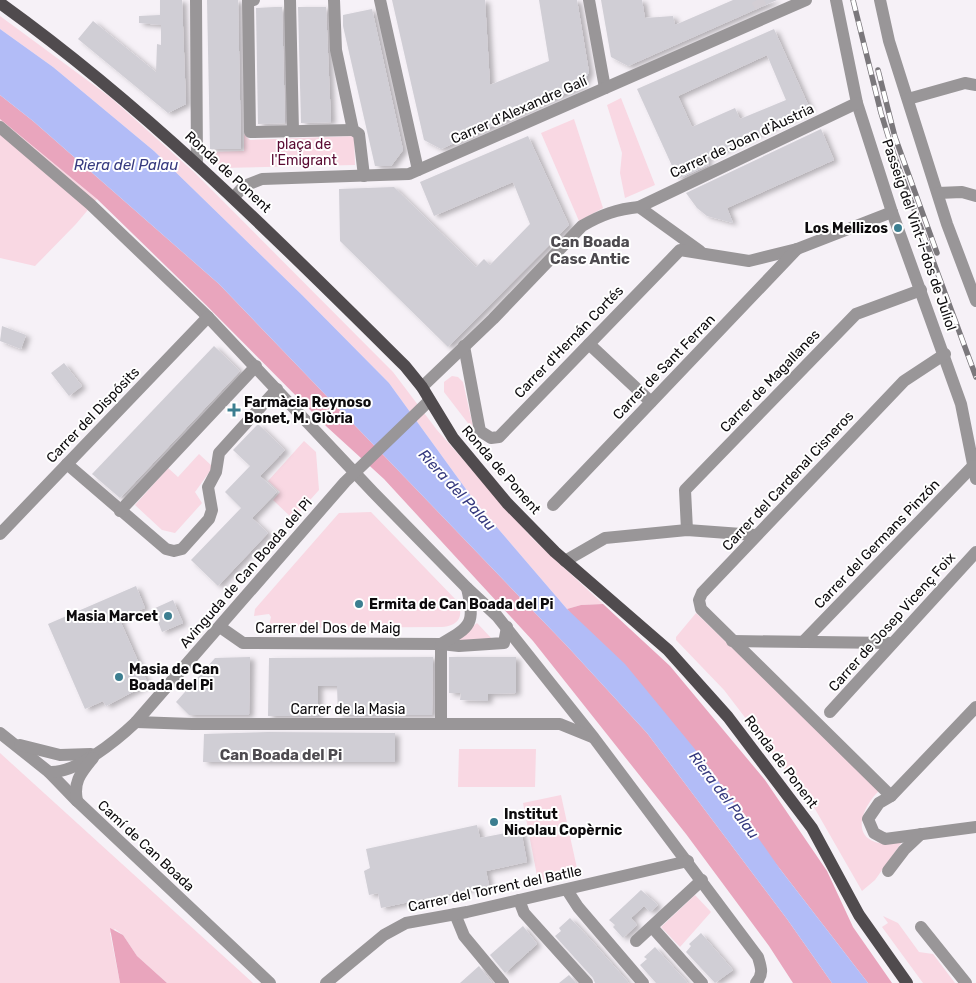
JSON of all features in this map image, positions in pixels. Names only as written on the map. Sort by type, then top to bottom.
[{"type":"main road","name":"Ronda de Ponent","points":[[0,3],[90,71],[234,197],[398,359],[422,387],[452,438],[478,471],[565,561],[668,650],[728,717],[812,828],[859,915],[907,983]]},
{"type":"street","points":[[196,0],[197,164]]},
{"type":"street","points":[[254,0],[248,0],[250,132],[353,130],[359,134],[364,176]]},
{"type":"street","points":[[290,0],[293,131]]},
{"type":"street","points":[[334,0],[336,50],[353,130]]},
{"type":"street","points":[[380,0],[418,170]]},
{"type":"street","points":[[589,0],[605,88]]},
{"type":"street","name":"Carrer d'Alexandre Galí","points":[[234,197],[244,186],[262,179],[409,174],[605,88],[763,12],[806,0]]},
{"type":"street","name":"Passeig del Vint-i-dos de Juliol","points":[[836,0],[857,103],[892,212],[945,354],[961,404],[976,479]]},
{"type":"street","points":[[880,0],[889,41],[964,273],[976,301]]},
{"type":"street","points":[[908,99],[965,82],[976,85]]},
{"type":"street","name":"Carrer de Joan d'Àustria","points":[[422,387],[582,226],[600,216],[620,209],[639,207],[857,103]]},
{"type":"street","points":[[0,127],[90,204],[208,317],[355,472],[507,627],[594,738],[758,957],[762,969],[760,978],[756,983]]},
{"type":"street","points":[[938,193],[962,192],[976,196]]},
{"type":"street","points":[[639,207],[702,253]]},
{"type":"street","name":"Carrer d'Hernán Cortés","points":[[464,346],[480,430],[491,438],[498,437],[680,250],[748,261],[797,249],[892,212]]},
{"type":"street","name":"Carrer de Sant Ferran","points":[[552,505],[797,249]]},
{"type":"street","name":"Carrer de Magallanes","points":[[687,530],[685,490],[828,342],[856,314],[921,290]]},
{"type":"street","name":"Carrer del Dispósits","points":[[0,534],[208,317]]},
{"type":"street","points":[[589,344],[651,402]]},
{"type":"street","name":"Carrer del Cardenal Cisneros","points":[[732,641],[701,609],[699,600],[702,593],[755,535],[904,381],[945,354]]},
{"type":"street","points":[[120,512],[256,366]]},
{"type":"street","points":[[67,464],[120,512],[166,549],[174,551],[182,549],[209,519],[212,510],[208,487],[216,472],[219,453],[277,389]]},
{"type":"street","points":[[355,472],[429,401]]},
{"type":"street","name":"Carrer del Germans Pinzón","points":[[803,642],[973,466]]},
{"type":"street","name":"Avinguda de Can Boada del Pi","points":[[96,754],[109,747],[136,722],[355,472]]},
{"type":"street","points":[[565,561],[605,538],[687,530],[755,535]]},
{"type":"street","name":"Carrer de Josep Vicenç Foix","points":[[830,712],[976,552]]},
{"type":"street","points":[[467,588],[472,612],[470,622]]},
{"type":"street","points":[[441,724],[441,644],[457,635],[470,622],[478,618],[497,616]]},
{"type":"street","name":"Carrer del Dos de Maig","points":[[220,627],[243,643],[441,644],[458,646],[498,645],[504,643],[507,627]]},
{"type":"street","points":[[732,641],[892,643]]},
{"type":"street","points":[[732,641],[891,796]]},
{"type":"street","points":[[976,707],[891,796],[872,810],[868,819],[874,833],[885,839],[976,828]]},
{"type":"street","points":[[560,724],[572,717],[573,712]]},
{"type":"street","name":"Carrer de la Masia","points":[[136,722],[192,724],[560,724],[594,738]]},
{"type":"street","name":"Camí de Can Boada","points":[[0,733],[49,772],[77,802],[270,983]]},
{"type":"street","points":[[17,745],[60,755],[96,754]]},
{"type":"street","points":[[60,755],[50,764],[49,772],[59,773],[96,754]]},
{"type":"street","points":[[77,802],[74,789],[76,779],[96,754]]},
{"type":"street","points":[[888,871],[904,850],[921,834]]},
{"type":"street","name":"Carrer del Torrent del Batlle","points":[[326,983],[396,928],[406,923],[566,890],[688,862]]},
{"type":"street","points":[[636,941],[702,880]]},
{"type":"street","points":[[566,890],[578,907],[643,983]]},
{"type":"street","points":[[519,900],[524,913],[587,983]]},
{"type":"street","points":[[455,914],[464,936],[503,983]]},
{"type":"street","points":[[652,927],[702,983]]},
{"type":"street","points":[[921,927],[966,983]]},
{"type":"green space","points":[[0,16],[110,97],[195,173],[393,372],[437,430],[533,539],[603,604],[581,605],[567,609],[476,503],[389,383],[302,295],[154,151],[53,67],[0,29]]},
{"type":"green space","points":[[621,98],[655,185],[625,198],[620,173],[622,153],[607,105]]},
{"type":"green space","points":[[0,119],[97,199],[76,224],[35,266],[0,258]]},
{"type":"green space","points":[[574,119],[603,208],[579,221],[541,133]]},
{"type":"green space","name":"plaça de l'Emigrant","points":[[244,134],[250,140],[354,136],[355,165],[223,168],[210,158],[210,152],[244,151]]},
{"type":"green space","points":[[452,376],[458,377],[463,382],[474,431],[444,392],[444,382]]},
{"type":"green space","points":[[304,441],[316,452],[319,490],[293,519],[273,500],[280,492],[268,481]]},
{"type":"green space","points":[[199,454],[213,467],[195,492],[202,503],[175,533],[162,530],[135,505],[168,468],[178,477]]},
{"type":"green space","points":[[371,512],[458,602],[460,616],[456,623],[442,627],[272,628],[269,626],[271,617],[269,614],[254,616],[255,609],[339,513]]},
{"type":"green space","points":[[696,613],[880,790],[870,801],[866,809],[862,824],[863,832],[867,838],[878,843],[902,842],[875,880],[862,891],[815,809],[724,690],[676,640],[676,637]]},
{"type":"green space","points":[[477,623],[492,639],[459,643],[458,639]]},
{"type":"green space","points":[[459,749],[536,749],[535,787],[458,787]]},
{"type":"green space","points":[[0,753],[253,983],[167,983],[137,956],[123,935],[115,929],[110,933],[120,983],[0,983]]},
{"type":"green space","points":[[561,795],[578,873],[538,881],[523,803]]},
{"type":"green space","points":[[695,895],[711,912],[680,947],[661,927]]},
{"type":"green space","points":[[883,916],[898,923],[919,952],[933,954],[955,983],[923,983],[882,927],[888,923]]},
{"type":"shaded area","points":[[0,95],[33,121],[219,284],[567,646],[647,733],[787,919],[832,983],[793,983],[769,946],[686,834],[533,641],[384,479],[327,427],[97,199],[0,119]]},
{"type":"shaded area","points":[[603,604],[670,666],[765,780],[827,871],[853,927],[892,983],[868,983],[780,869],[567,609],[581,605]]},
{"type":"shaded area","points":[[110,928],[123,935],[137,956],[167,983],[120,983]]},
{"type":"water","name":"Riera del Palau","points":[[0,29],[53,67],[154,151],[302,295],[389,383],[476,503],[567,609],[625,664],[703,759],[780,869],[868,983],[832,983],[787,919],[647,733],[567,646],[219,284],[33,121],[0,95]]},
{"type":"building","points":[[160,0],[182,0],[186,104],[168,113],[78,39],[93,21],[156,72],[157,44],[161,45],[161,25],[139,23],[139,16],[160,15]]},
{"type":"building","points":[[207,0],[238,0],[241,149],[210,149]]},
{"type":"building","points":[[392,0],[485,0],[490,85],[549,61],[539,0],[577,0],[589,72],[582,86],[441,149],[424,140]]},
{"type":"building","points":[[601,0],[642,0],[645,18],[673,16],[675,25],[733,0],[777,0],[628,66],[611,57]]},
{"type":"building","points":[[282,7],[285,123],[258,124],[256,8]]},
{"type":"building","points":[[298,7],[326,7],[331,122],[301,123]]},
{"type":"building","points":[[372,9],[403,150],[391,166],[375,166],[343,26],[343,15]]},
{"type":"building","points":[[774,29],[810,109],[706,158],[709,165],[678,179],[637,89]],"holes":[[[767,55],[786,100],[740,119],[735,108],[692,127],[678,96]]]},
{"type":"building","points":[[821,129],[834,160],[727,208],[733,223],[707,216],[697,208],[686,193]]},
{"type":"building","points":[[528,136],[569,225],[448,347],[340,241],[339,189],[394,187],[476,267],[484,259],[490,265],[530,224],[513,182],[434,216],[420,182]]},
{"type":"building","points":[[2,326],[26,335],[21,349],[0,341]]},
{"type":"building","points":[[214,346],[240,371],[120,498],[92,474]]},
{"type":"building","points":[[64,363],[82,386],[69,396],[51,373]]},
{"type":"building","points":[[258,424],[285,450],[260,476],[277,492],[252,518],[268,533],[218,586],[191,560],[241,508],[225,492],[250,466],[233,450]]},
{"type":"building","points":[[136,586],[145,608],[119,618],[148,684],[106,706],[103,701],[85,709],[48,624]]},
{"type":"building","name":"Masia Marcet","points":[[173,600],[183,623],[162,632],[153,609]]},
{"type":"building","points":[[250,657],[249,715],[189,715],[176,702],[215,658]]},
{"type":"building","points":[[433,657],[432,715],[338,715],[337,686],[318,686],[318,716],[268,716],[269,658]]},
{"type":"building","points":[[449,657],[516,657],[516,693],[488,694],[488,701],[460,700],[461,693],[449,693]]},
{"type":"building","points":[[268,732],[395,733],[395,762],[203,762],[204,734]]},
{"type":"building","points":[[477,825],[480,838],[521,830],[527,862],[486,871],[489,885],[381,908],[378,893],[369,895],[364,871],[370,868],[366,849]]},
{"type":"building","points":[[641,890],[658,905],[650,912],[644,906],[631,918],[637,925],[623,938],[613,927],[615,925],[609,920]]},
{"type":"building","points":[[570,918],[629,983],[595,983],[593,978],[555,936],[561,931],[559,928]]},
{"type":"building","points":[[523,926],[537,944],[505,973],[490,955]]},
{"type":"building","points":[[701,933],[733,970],[715,983],[686,952],[691,946],[689,944]]},
{"type":"building","points":[[655,947],[688,983],[656,983],[640,965],[647,959],[644,957]]},
{"type":"building","points":[[479,966],[492,983],[460,983]]},
{"type":"building","points":[[569,975],[576,983],[559,983]]},
{"type":"tunnel","points":[[757,0],[761,7]]},
{"type":"railway","points":[[853,0],[881,113],[894,155],[976,377]]},
{"type":"railway","points":[[878,70],[895,137],[937,253]]},
{"type":"place","name":"Los Mellizos","points":[[898,228]]},
{"type":"place","name":"Farmàcia Reynoso Bonet, M. Glòria","points":[[234,410]]},
{"type":"place","name":"Ermita de Can Boada del Pi","points":[[359,604]]},
{"type":"place","name":"Masia Marcet","points":[[168,616]]},
{"type":"place","name":"Masia de Can Boada del Pi","points":[[119,677]]},
{"type":"place","name":"Institut Nicolau Copèrnic","points":[[494,822]]},
{"type":"district","name":"Can Boada Casc Antic","points":[[590,250]]},
{"type":"district","name":"Can Boada del Pi","points":[[281,755]]}]
